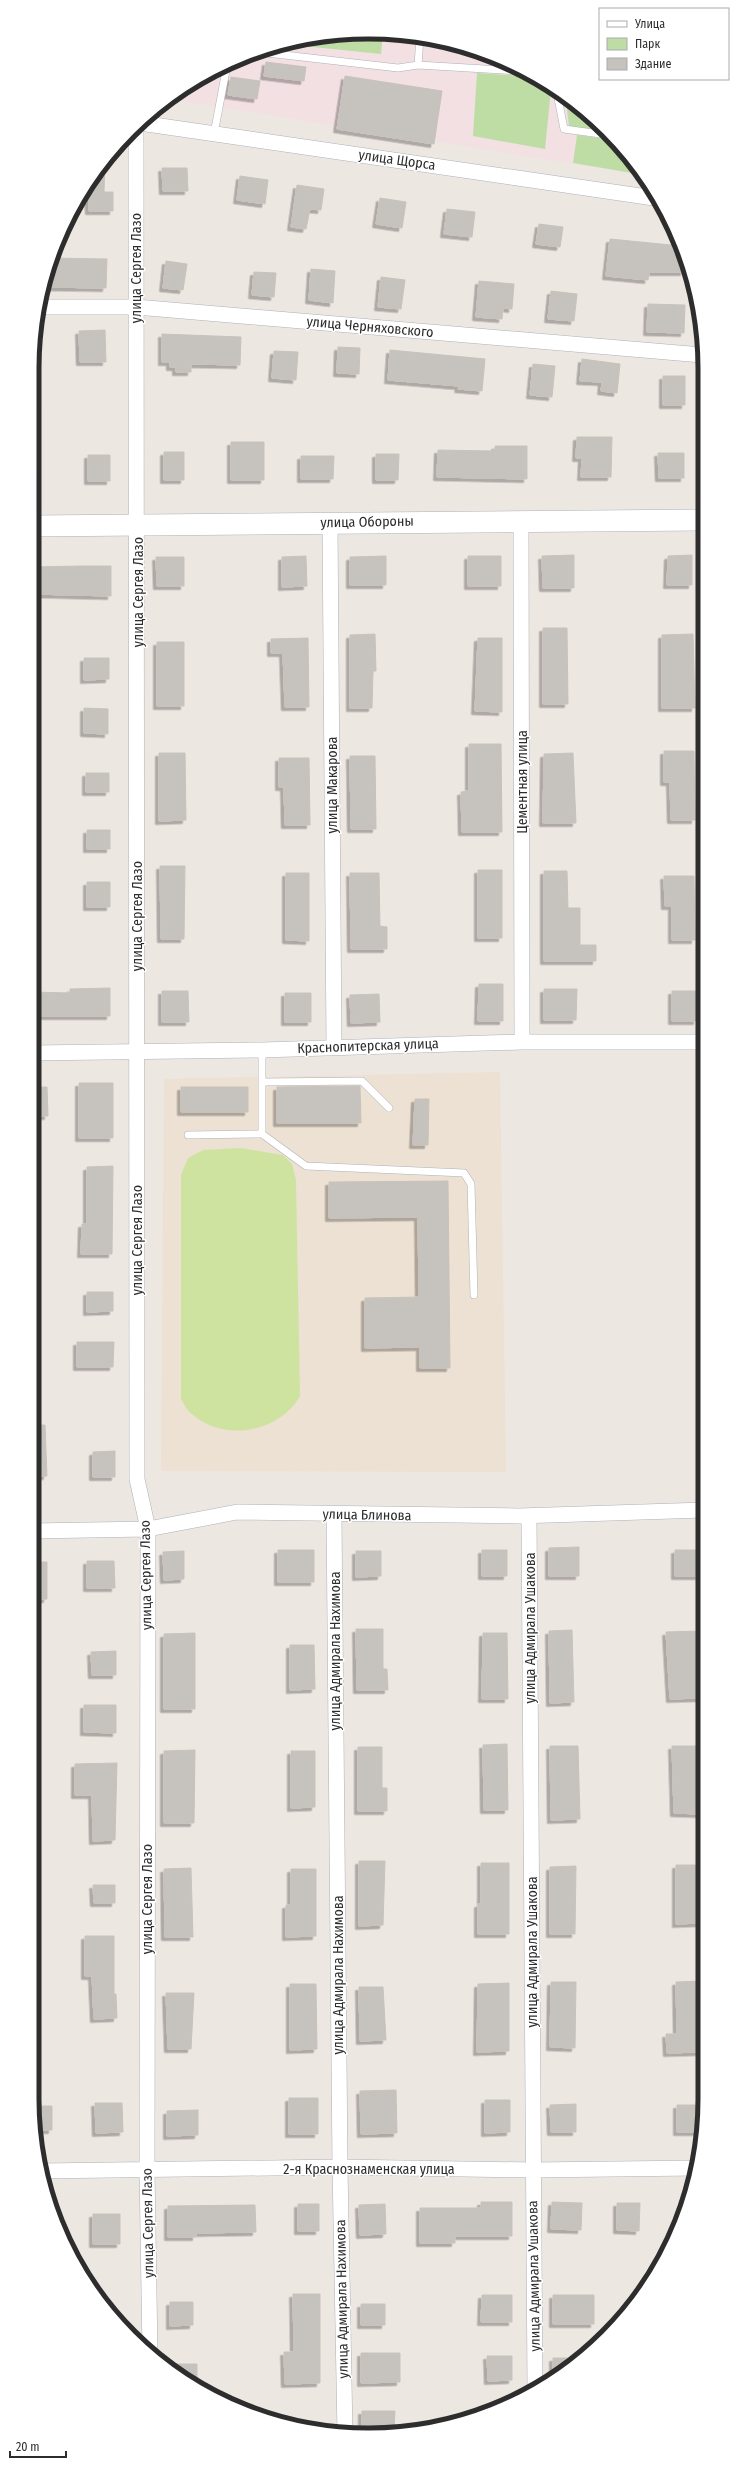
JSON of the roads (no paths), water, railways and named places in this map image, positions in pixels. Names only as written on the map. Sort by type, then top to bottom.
[{"type":"street","name":"улица Щорса","points":[[148,124],[650,197]]},
{"type":"street","name":"улица Сергея Лазо","points":[[136,136],[138,525],[138,1479],[148,1530],[146,2170],[150,2345]]},
{"type":"street","name":"улица Черняховского","points":[[45,307],[136,307],[697,355]]},
{"type":"street","name":"улица Обороны","points":[[39,526],[698,520]]},
{"type":"street","name":"Цементная улица","points":[[521,521],[522,1042]]},
{"type":"street","name":"улица Макарова","points":[[330,523],[334,1046]]},
{"type":"street","name":"Краснопитерская улица","points":[[39,1053],[262,1050],[334,1046],[522,1042],[698,1042]]},
{"type":"street","name":"улица Блинова","points":[[39,1531],[148,1530],[237,1512],[334,1515],[529,1516],[698,1510]]},
{"type":"street","name":"улица Адмирала Нахимова","points":[[334,1515],[340,2168],[345,2427]]},
{"type":"street","name":"улица Адмирала Ушакова","points":[[529,1516],[535,2383]]},
{"type":"street","name":"2-я Краснознаменская улица","points":[[47,2171],[340,2168],[533,2170],[691,2168]]},
{"type":"lane","points":[[418,64],[420,43]]},
{"type":"lane","points":[[271,54],[398,68],[418,64],[508,70]]},
{"type":"lane","points":[[214,134],[226,72]]},
{"type":"lane","points":[[558,99],[564,129],[599,134]]},
{"type":"lane","points":[[262,1050],[262,1134]]},
{"type":"lane","points":[[263,1082],[362,1080],[390,1108]]},
{"type":"lane","points":[[188,1135],[262,1134],[306,1166],[464,1173],[471,1184],[474,1295]]}]
